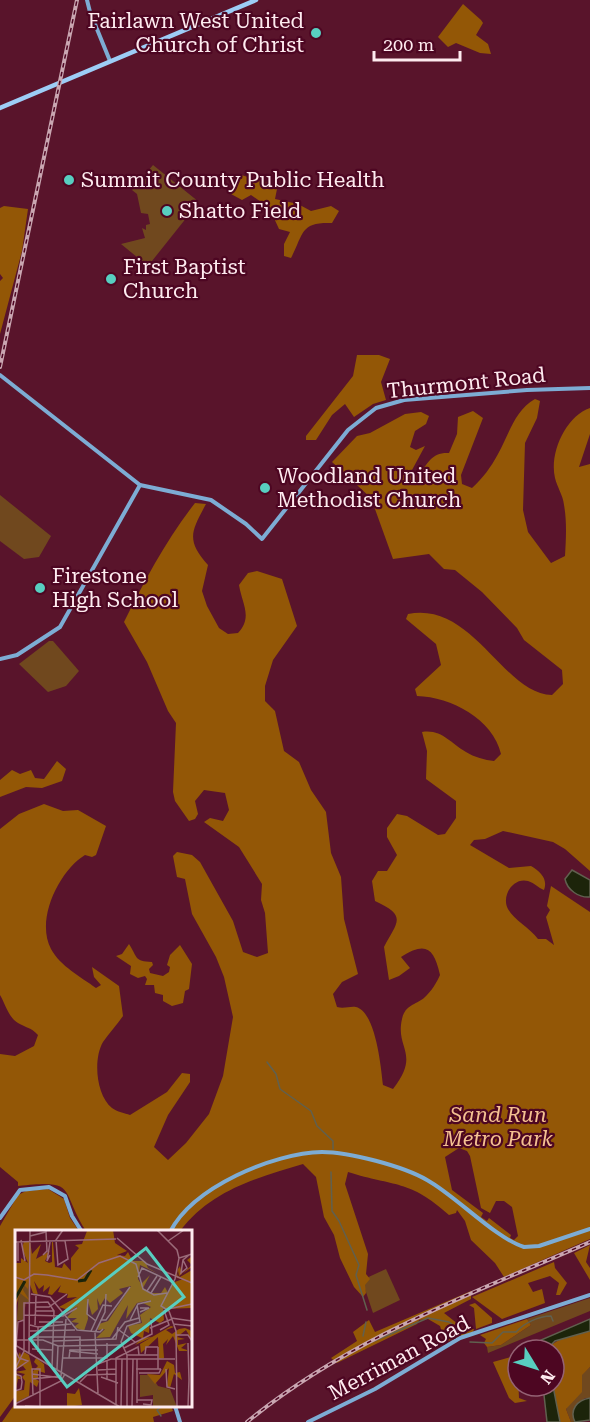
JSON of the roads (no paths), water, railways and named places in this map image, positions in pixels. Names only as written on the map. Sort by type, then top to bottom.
[{"type":"main road","points":[[0,108],[256,0]]},
{"type":"street","points":[[87,0],[110,61]]},
{"type":"street","points":[[0,375],[140,485],[59,629],[6,659],[0,658]]},
{"type":"street","name":"Thurmont Road","points":[[140,485],[213,501],[246,524],[262,539],[348,430],[376,408],[404,400],[527,390],[590,388]]},
{"type":"street","points":[[171,1230],[188,1206],[222,1183],[287,1158],[320,1152],[355,1157],[418,1175],[524,1247],[539,1246],[590,1229]]},
{"type":"street","points":[[1,1218],[20,1190],[49,1187],[65,1196],[72,1216],[81,1230]]},
{"type":"street","name":"Merriman Road","points":[[308,1422],[375,1389],[455,1341],[590,1295]]},
{"type":"street","points":[[175,1407],[180,1422]]},
{"type":"waterway","points":[[267,1062],[276,1074],[280,1089],[311,1111],[317,1126],[333,1141],[333,1149]]},
{"type":"waterway","points":[[331,1172],[332,1211],[359,1265],[356,1275],[367,1310]]},
{"type":"waterway","points":[[470,1342],[492,1343],[503,1332],[516,1332],[527,1323],[542,1317],[551,1316],[553,1321]]},
{"type":"waterway","points":[[367,1344],[428,1318],[449,1322],[463,1332]]},
{"type":"waterway","points":[[363,1336],[366,1322]]},
{"type":"waterway","points":[[161,1416],[157,1410],[162,1407]]},
{"type":"railway","points":[[0,367],[77,0]]},
{"type":"railway","points":[[247,1422],[326,1366],[369,1342],[456,1300],[590,1242]]},
{"type":"place","name":"Fairlawn West United Church of Christ","points":[[316,33]]},
{"type":"place","name":"Summit County Public Health","points":[[69,180]]},
{"type":"place","name":"Shatto Field","points":[[167,211]]},
{"type":"place","name":"First Baptist Church","points":[[111,279]]},
{"type":"place","name":"Woodland United Methodist Church","points":[[265,488]]},
{"type":"place","name":"Firestone High School","points":[[40,588]]},
{"type":"park label","name":"Sand Run Metro Park","points":[[498,1127]]}]
